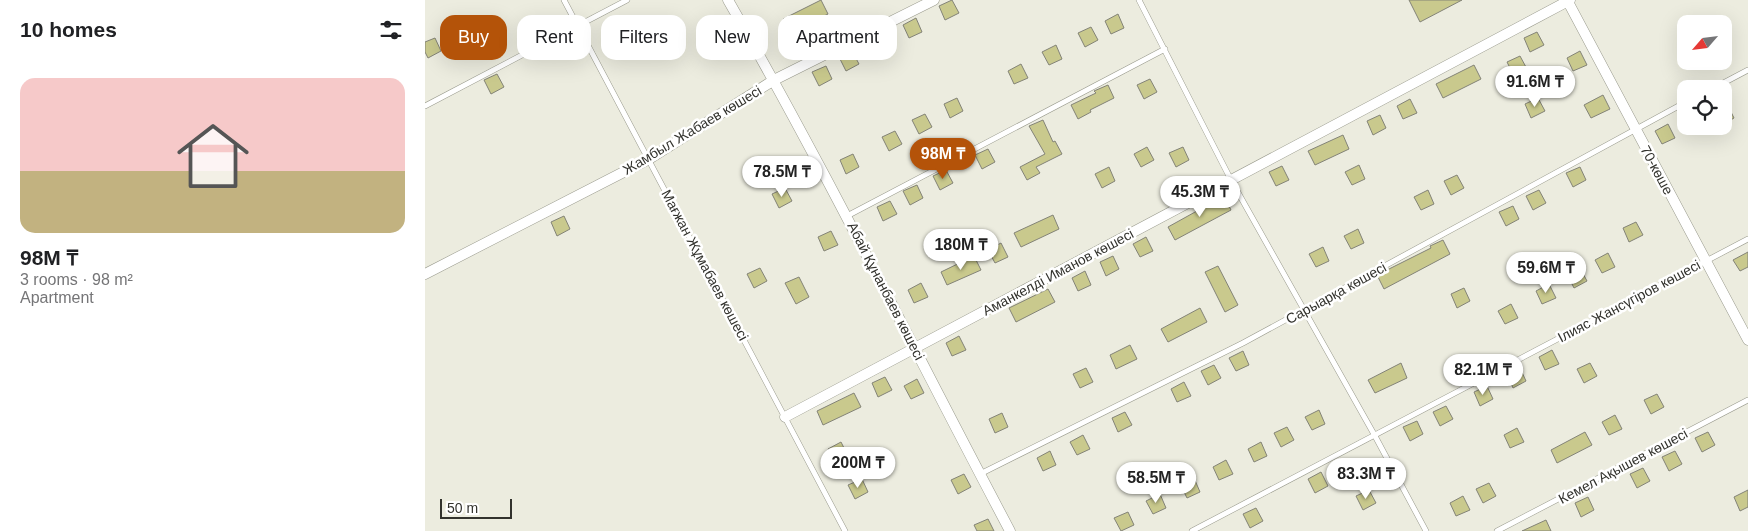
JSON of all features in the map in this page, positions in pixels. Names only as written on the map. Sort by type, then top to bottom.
[{"type":"street","name":"Абай Құнанбаев көшесі","points":[[728,0],[774,80],[847,216],[1010,531]]},
{"type":"street","name":"Жамбыл Жабаев көшесі","points":[[425,274],[649,159],[774,80],[934,0]]},
{"type":"street","name":"70-көше","points":[[1568,0],[1748,340]]},
{"type":"street","name":"Аманкелді Иманов көшесі","points":[[785,417],[1568,0]]},
{"type":"lane","name":"Мағжан Жұмабаев көшесі","points":[[564,0],[572,15]]},
{"type":"lane","points":[[591,19],[627,0]]},
{"type":"lane","points":[[1139,0],[1231,180],[1375,436],[1426,531]]},
{"type":"lane","points":[[847,216],[1165,48]]},
{"type":"lane","name":"Мағжан Жұмабаев көшесі","points":[[591,50],[845,531]]},
{"type":"lane","points":[[425,106],[517,58]]},
{"type":"lane","points":[[1729,80],[1748,70]]},
{"type":"lane","name":"Сарыарқа көшесі","points":[[980,474],[1243,343],[1677,107]]},
{"type":"lane","name":"Ілияс Жансүгіров көшесі","points":[[1192,531],[1748,238]]},
{"type":"lane","name":"Кемел Ақышев көшесі","points":[[1497,531],[1748,400]]},
{"type":"building","points":[[821,0],[828,14],[826,15],[791,15]]},
{"type":"building","points":[[952,0],[959,13],[945,20],[939,6]]},
{"type":"building","points":[[1409,0],[1462,0],[1420,22]]},
{"type":"building","points":[[1118,14],[1124,28],[1111,34],[1105,21]]},
{"type":"building","points":[[916,18],[922,32],[909,38],[903,25]]},
{"type":"building","points":[[1091,27],[1098,40],[1085,47],[1078,33]]},
{"type":"building","points":[[1537,32],[1544,45],[1530,52],[1524,38]]},
{"type":"building","points":[[435,38],[440,52],[428,58],[425,52],[425,42]]},
{"type":"building","points":[[1056,45],[1062,59],[1049,65],[1042,52]]},
{"type":"building","points":[[1580,51],[1587,65],[1573,71],[1567,58]]},
{"type":"building","points":[[1520,56],[1527,69],[1514,76],[1507,62]]},
{"type":"building","points":[[840,60],[857,60],[859,64],[846,71]]},
{"type":"building","points":[[1021,64],[1028,78],[1014,84],[1008,71]]},
{"type":"building","points":[[1474,65],[1481,79],[1443,98],[1436,84]]},
{"type":"building","points":[[826,66],[832,79],[819,86],[812,72]]},
{"type":"building","points":[[497,74],[504,87],[491,94],[484,80]]},
{"type":"building","points":[[1150,79],[1157,92],[1144,99],[1137,85]]},
{"type":"building","points":[[1108,85],[1114,98],[1090,110],[1091,112],[1078,119],[1071,105]]},
{"type":"building","points":[[1603,95],[1610,109],[1591,118],[1584,105]]},
{"type":"building","points":[[957,98],[963,111],[950,118],[944,104]]},
{"type":"building","points":[[1538,98],[1545,111],[1531,118],[1525,104]]},
{"type":"building","points":[[1410,99],[1417,113],[1403,119],[1397,106]]},
{"type":"building","points":[[925,114],[932,127],[919,134],[912,120]]},
{"type":"building","points":[[1380,115],[1386,128],[1373,135],[1367,121]]},
{"type":"building","points":[[1043,120],[1053,142],[1055,141],[1062,154],[1036,167],[1040,173],[1027,180],[1020,167],[1045,154],[1029,126]]},
{"type":"building","points":[[1668,124],[1675,138],[1662,144],[1655,131]]},
{"type":"building","points":[[895,131],[902,144],[889,151],[882,137]]},
{"type":"building","points":[[1343,135],[1349,149],[1315,165],[1308,151]]},
{"type":"building","points":[[1147,147],[1154,160],[1141,167],[1134,154]]},
{"type":"building","points":[[1183,147],[1189,160],[1176,167],[1169,153]]},
{"type":"building","points":[[988,149],[995,162],[982,169],[975,155]]},
{"type":"building","points":[[853,154],[859,167],[846,174],[840,160]]},
{"type":"building","points":[[1359,165],[1365,179],[1352,185],[1345,172]]},
{"type":"building","points":[[1282,166],[1289,180],[1276,186],[1269,172]]},
{"type":"building","points":[[1109,167],[1115,181],[1102,188],[1095,174]]},
{"type":"building","points":[[1580,167],[1586,180],[1573,187],[1566,173]]},
{"type":"building","points":[[946,170],[953,183],[940,190],[933,176]]},
{"type":"building","points":[[1457,175],[1464,188],[1451,195],[1444,181]]},
{"type":"building","points":[[917,185],[923,198],[910,205],[903,191]]},
{"type":"building","points":[[785,188],[792,201],[779,208],[772,194]]},
{"type":"building","points":[[1428,190],[1434,204],[1421,210],[1414,197]]},
{"type":"building","points":[[1539,190],[1546,203],[1533,210],[1526,196]]},
{"type":"building","points":[[1224,196],[1231,210],[1175,240],[1168,227]]},
{"type":"building","points":[[890,201],[897,214],[883,221],[877,207]]},
{"type":"building","points":[[1513,206],[1519,219],[1506,226],[1499,212]]},
{"type":"building","points":[[1053,215],[1059,229],[1021,247],[1014,233]]},
{"type":"building","points":[[564,216],[570,229],[557,236],[551,222]]},
{"type":"building","points":[[1636,222],[1643,235],[1629,242],[1623,228]]},
{"type":"building","points":[[1358,229],[1364,243],[1351,249],[1344,236]]},
{"type":"building","points":[[831,231],[838,245],[824,251],[818,237]]},
{"type":"building","points":[[1146,237],[1153,251],[1140,257],[1133,244]]},
{"type":"building","points":[[1443,240],[1450,254],[1384,289],[1377,275]]},
{"type":"building","points":[[1001,243],[1008,257],[995,263],[988,250]]},
{"type":"building","points":[[1323,247],[1329,261],[1316,267],[1309,254]]},
{"type":"building","points":[[1748,252],[1748,267],[1740,271],[1733,260]]},
{"type":"building","points":[[1608,253],[1615,267],[1602,273],[1595,260]]},
{"type":"building","points":[[974,256],[981,270],[947,285],[941,272]]},
{"type":"building","points":[[1113,256],[1119,269],[1106,276],[1100,262]]},
{"type":"building","points":[[1218,266],[1238,305],[1225,312],[1205,272]]},
{"type":"building","points":[[760,268],[767,281],[754,288],[747,274]]},
{"type":"building","points":[[1580,268],[1587,281],[1574,288],[1567,274]]},
{"type":"building","points":[[1085,271],[1091,285],[1078,291],[1072,278]]},
{"type":"building","points":[[799,277],[809,297],[796,304],[785,283]]},
{"type":"building","points":[[921,283],[928,297],[914,303],[908,290]]},
{"type":"building","points":[[1549,284],[1556,298],[1542,304],[1536,291]]},
{"type":"building","points":[[1464,288],[1470,301],[1457,308],[1451,294]]},
{"type":"building","points":[[1048,289],[1055,302],[1016,322],[1009,308]]},
{"type":"building","points":[[1511,304],[1518,318],[1505,324],[1498,311]]},
{"type":"building","points":[[1200,308],[1207,322],[1168,342],[1161,329]]},
{"type":"building","points":[[959,336],[966,350],[952,356],[946,343]]},
{"type":"building","points":[[1130,345],[1137,359],[1116,369],[1110,355]]},
{"type":"building","points":[[1552,350],[1559,364],[1545,370],[1539,357]]},
{"type":"building","points":[[1243,351],[1249,365],[1236,371],[1229,358]]},
{"type":"building","points":[[1401,363],[1407,378],[1375,393],[1368,380]]},
{"type":"building","points":[[1590,363],[1597,376],[1584,383],[1577,369]]},
{"type":"building","points":[[1214,365],[1221,378],[1208,385],[1201,371]]},
{"type":"building","points":[[1086,368],[1093,382],[1080,388],[1073,374]]},
{"type":"building","points":[[1520,368],[1526,381],[1513,388],[1507,374]]},
{"type":"building","points":[[885,377],[892,390],[878,397],[872,383]]},
{"type":"building","points":[[917,379],[924,393],[911,399],[904,386]]},
{"type":"building","points":[[1184,382],[1191,396],[1177,402],[1171,389]]},
{"type":"building","points":[[1487,386],[1493,399],[1480,406],[1474,392]]},
{"type":"building","points":[[854,393],[861,407],[823,425],[817,411]]},
{"type":"building","points":[[1657,394],[1664,407],[1651,414],[1644,400]]},
{"type":"building","points":[[1446,406],[1453,419],[1440,426],[1433,412]]},
{"type":"building","points":[[1319,410],[1325,424],[1312,430],[1305,417]]},
{"type":"building","points":[[1125,412],[1132,425],[1118,432],[1112,418]]},
{"type":"building","points":[[1002,413],[1008,427],[995,433],[989,419]]},
{"type":"building","points":[[1615,415],[1622,429],[1609,435],[1602,422]]},
{"type":"building","points":[[1417,421],[1423,434],[1410,441],[1403,427]]},
{"type":"building","points":[[1287,427],[1294,440],[1281,447],[1274,433]]},
{"type":"building","points":[[1517,428],[1524,442],[1510,448],[1504,435]]},
{"type":"building","points":[[1585,432],[1592,445],[1557,463],[1551,450]]},
{"type":"building","points":[[1708,432],[1715,445],[1702,452],[1695,438]]},
{"type":"building","points":[[1083,435],[1090,449],[1077,455],[1070,442]]},
{"type":"building","points":[[841,442],[848,456],[835,462],[828,449]]},
{"type":"building","points":[[1261,442],[1267,456],[1254,462],[1248,449]]},
{"type":"building","points":[[1050,451],[1056,465],[1043,471],[1037,458]]},
{"type":"building","points":[[1675,451],[1682,464],[1669,471],[1662,457]]},
{"type":"building","points":[[1226,460],[1233,474],[1219,480],[1213,467]]},
{"type":"building","points":[[1643,468],[1650,481],[1637,488],[1630,474]]},
{"type":"building","points":[[1321,472],[1328,486],[1315,493],[1308,479]]},
{"type":"building","points":[[964,474],[971,487],[958,494],[951,480]]},
{"type":"building","points":[[1194,478],[1200,492],[1187,498],[1180,484]]},
{"type":"building","points":[[862,479],[868,492],[855,499],[848,485]]},
{"type":"building","points":[[1489,483],[1496,496],[1483,503],[1476,489]]},
{"type":"building","points":[[1369,490],[1376,503],[1363,510],[1356,496]]},
{"type":"building","points":[[1748,490],[1748,507],[1740,511],[1734,497]]},
{"type":"building","points":[[1160,494],[1166,508],[1153,514],[1146,501]]},
{"type":"building","points":[[1463,496],[1470,510],[1456,516],[1450,503]]},
{"type":"building","points":[[1588,497],[1594,510],[1581,517],[1575,503]]},
{"type":"building","points":[[1256,508],[1263,521],[1250,528],[1243,514]]},
{"type":"building","points":[[1128,512],[1134,525],[1121,531],[1114,518]]},
{"type":"building","points":[[988,519],[994,531],[977,531],[974,525]]},
{"type":"building","points":[[1546,520],[1551,531],[1522,531]]}]
